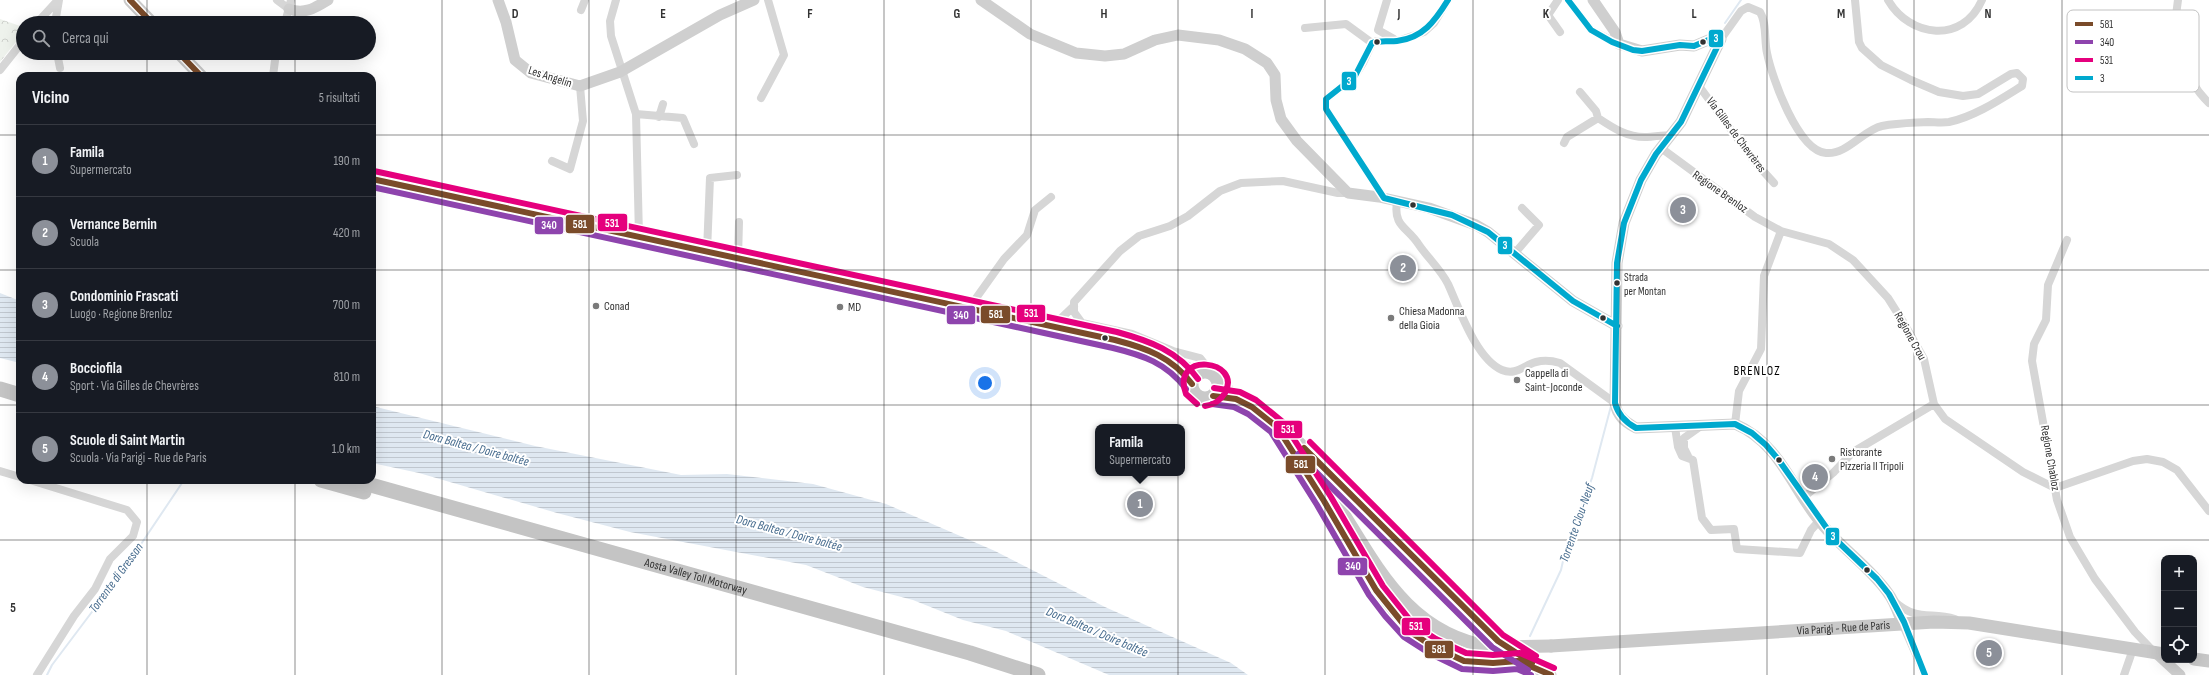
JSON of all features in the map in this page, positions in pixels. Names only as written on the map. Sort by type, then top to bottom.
[{"type":"highway","points":[[0,380],[16,385]]},
{"type":"highway","points":[[0,389],[16,394]]},
{"type":"highway","name":"Aosta Valley Toll Motorway","points":[[335,484],[1006,675]]},
{"type":"highway","name":"Aosta Valley Toll Motorway","points":[[367,484],[970,653],[1038,675]]},
{"type":"main road","points":[[130,0],[145,16]]},
{"type":"main road","points":[[186,60],[197,72]]},
{"type":"main road","points":[[376,180],[1128,343],[1147,349],[1175,363],[1214,374],[1236,399],[1287,432],[1310,453],[1498,641],[1508,656],[1547,673]]},
{"type":"main road","points":[[1175,363],[1192,384],[1198,396],[1205,398],[1213,396],[1236,399]]},
{"type":"main road","points":[[1192,384],[1194,377],[1203,372]]},
{"type":"main road","points":[[1213,396],[1218,390],[1218,380]]},
{"type":"main road","points":[[1274,424],[1376,590],[1391,611],[1409,631],[1432,646],[1464,661],[1479,663],[1508,656],[1526,660]]},
{"type":"main road","name":"Via Parigi - Rue de Paris","points":[[1274,424],[1316,472],[1388,583],[1408,606],[1430,624],[1451,636],[1492,647],[1551,646],[1902,623],[1969,624],[2159,653]]},
{"type":"main road","points":[[2197,659],[2209,661]]},
{"type":"street","points":[[43,16],[58,0]]},
{"type":"street","points":[[56,16],[58,0]]},
{"type":"street","points":[[277,0],[290,4],[303,12],[314,9],[328,0]]},
{"type":"street","name":"Les Angelin","points":[[498,0],[506,22],[515,60],[531,73],[580,86]]},
{"type":"street","points":[[581,10],[585,0]]},
{"type":"street","points":[[616,0],[610,21],[611,36],[623,69],[636,114],[639,236]]},
{"type":"street","points":[[552,161],[570,169],[583,122],[580,86],[588,85],[620,72],[720,15],[754,0]]},
{"type":"street","points":[[761,98],[784,55],[768,0]]},
{"type":"street","points":[[981,0],[1030,34],[1076,53],[1105,56],[1124,54],[1155,40],[1178,35],[1212,38],[1245,49],[1267,63],[1273,70],[1275,75],[1276,100],[1281,119],[1297,141],[1348,193]]},
{"type":"street","points":[[1387,0],[1378,30],[1398,41]]},
{"type":"street","points":[[1384,198],[1326,109],[1326,99],[1355,76],[1363,64],[1372,43],[1377,41],[1398,41],[1424,32],[1432,27],[1448,0]]},
{"type":"street","points":[[1558,0],[1548,15],[1560,32]]},
{"type":"street","points":[[1568,0],[1591,30],[1619,44],[1642,52],[1672,46],[1694,46],[1713,38],[1721,39],[1741,11],[1748,7],[1760,12],[1763,19],[1766,51],[1773,78],[1802,138],[1812,149],[1826,153],[1838,152],[1878,127],[1900,123],[1949,122],[1988,107],[2022,86],[2023,79],[2017,73],[2011,74],[1978,94],[1963,96],[1939,92],[1881,65],[1867,54],[1859,42],[1855,0]]},
{"type":"street","points":[[1593,0],[1615,32],[1619,44]]},
{"type":"street","points":[[1888,0],[1893,9],[1913,24],[1937,31],[1947,31],[1965,22],[1978,9],[1982,0]]},
{"type":"street","points":[[2176,10],[2178,0]]},
{"type":"street","points":[[287,16],[290,4]]},
{"type":"street","points":[[1305,28],[1346,24],[1372,43]]},
{"type":"street","name":"Via Gilles de Chevrères","points":[[1721,39],[1699,86],[1641,180],[1624,223],[1617,263],[1615,403],[1618,415],[1625,422],[1636,428],[1735,424]]},
{"type":"street","points":[[0,70],[16,50]]},
{"type":"street","points":[[58,60],[60,68]]},
{"type":"street","points":[[273,72],[275,60]]},
{"type":"street","name":"Via Gilles de Chevrères","points":[[1699,86],[1754,160],[1774,183]]},
{"type":"street","points":[[1580,92],[1596,111],[1598,118],[1627,135],[1645,137],[1669,136]]},
{"type":"street","points":[[2197,92],[2209,103]]},
{"type":"street","points":[[659,117],[663,104]]},
{"type":"street","points":[[636,114],[683,118],[694,144]]},
{"type":"street","points":[[1564,143],[1567,137],[1598,118]]},
{"type":"street","name":"Regione Brenloz","points":[[1661,148],[1755,216],[1781,231]]},
{"type":"street","points":[[707,251],[710,178],[736,175]]},
{"type":"street","points":[[1053,326],[1074,306],[1078,296],[1120,251],[1139,236],[1170,226],[1188,216],[1220,191],[1241,183],[1283,181],[1338,193],[1384,198],[1429,208],[1476,225],[1573,301],[1615,325]]},
{"type":"street","points":[[969,308],[1004,259],[1027,235],[1034,210],[1051,197]]},
{"type":"street","points":[[1397,202],[1395,214],[1401,226],[1414,238],[1425,256],[1444,278],[1479,347],[1494,366],[1504,371],[1516,372],[1536,362],[1554,361],[1566,367],[1615,403]]},
{"type":"street","points":[[1514,254],[1539,225],[1522,208]]},
{"type":"street","points":[[738,258],[739,222]]},
{"type":"street","points":[[1781,231],[1764,276],[1761,349],[1739,392],[1735,424],[1748,430],[1759,439],[1790,475],[1819,521],[1883,586],[1894,601],[1904,610],[1919,615],[1942,615],[1969,624]]},
{"type":"street","name":"Regione Crou","points":[[1781,231],[1838,248],[1853,260],[1888,298],[1924,359],[1934,404],[1945,419],[2038,481],[2055,488]]},
{"type":"street","name":"Regione Chabloz","points":[[2066,240],[2048,285],[2046,320],[2032,352],[2032,362],[2055,488],[2070,537],[2084,562],[2135,632],[2159,653]]},
{"type":"street","points":[[1074,306],[1077,318],[1082,322],[1132,334],[1173,351],[1200,358],[1204,363],[1203,372]]},
{"type":"street","points":[[1804,497],[1832,473],[1853,452],[1934,404]]},
{"type":"street","points":[[1702,425],[1684,438],[1686,454],[1693,460],[1702,518],[1711,530],[1734,529],[1737,549],[1800,553],[1811,530],[1819,521]]},
{"type":"street","points":[[1675,427],[1678,446],[1682,456],[1693,460]]},
{"type":"street","points":[[2055,488],[2133,461],[2147,459],[2164,462],[2177,470],[2209,511]]},
{"type":"street","points":[[0,470],[16,476]]},
{"type":"street","points":[[37,675],[74,616],[95,589],[110,559],[133,536],[137,522],[127,510],[43,484]]},
{"type":"street","points":[[1894,601],[1925,675]]},
{"type":"street","points":[[2124,675],[2133,649]]},
{"type":"street","points":[[2159,653],[2180,675]]},
{"type":"street","points":[[1526,660],[1547,673]]},
{"type":"green space","points":[[0,19],[16,25],[16,42],[0,62]]},
{"type":"green space","points":[[1822,464],[1829,472],[1808,490],[1801,482]]},
{"type":"water","points":[[0,293],[16,299],[16,362],[0,358]]},
{"type":"water","name":"Dora Baltea / Doire baltée","points":[[376,407],[535,446],[681,475],[727,474],[813,484],[886,504],[995,551],[1105,607],[1231,663],[1248,675],[1109,675],[1006,631],[963,620],[913,600],[863,587],[806,565],[630,532],[557,513],[419,473],[376,464]]},
{"type":"waterway","name":"Torrente Clou-Neuf","points":[[1725,23],[1741,0]]},
{"type":"waterway","name":"Torrente Clou-Neuf","points":[[1530,636],[1561,570],[1565,552],[1592,478],[1611,406]]},
{"type":"waterway","name":"Torrente di Gressan","points":[[47,675],[52,665],[125,568],[181,484]]},
{"type":"transit line","name":"581","points":[[130,0],[145,16]]},
{"type":"transit line","name":"3","points":[[1448,0],[1433,21],[1414,36],[1397,41],[1381,41],[1372,43],[1355,76],[1326,99],[1326,109],[1384,198],[1452,215],[1488,232],[1573,301],[1617,326]]},
{"type":"transit line","name":"3","points":[[1568,0],[1591,30],[1612,42],[1633,50],[1642,51],[1680,45],[1694,46],[1713,38],[1721,39],[1681,122],[1656,154],[1641,180],[1624,223],[1617,263],[1615,403],[1620,415],[1625,421],[1636,428],[1735,424],[1752,433],[1766,445],[1778,459],[1833,537],[1877,579],[1889,594],[1904,622],[1925,675]]},
{"type":"transit line","name":"581","points":[[186,60],[197,72]]},
{"type":"transit line","name":"531","points":[[376,171],[1117,332],[1141,339],[1162,348],[1182,361],[1198,379]]},
{"type":"transit line","name":"581","points":[[376,180],[1115,340],[1148,350],[1167,360],[1192,384]]},
{"type":"transit line","name":"340","points":[[376,188],[1113,348],[1144,357],[1162,366],[1179,380],[1186,389]]},
{"type":"transit line","name":"531","points":[[1197,404],[1186,394],[1184,380],[1188,371],[1196,366],[1206,365],[1216,367],[1224,373],[1228,382],[1225,393],[1216,402],[1205,406]]},
{"type":"transit line","name":"531","points":[[1214,388],[1240,392],[1256,400],[1283,422],[1331,497],[1383,586],[1414,625],[1436,639],[1466,653],[1493,655],[1520,653],[1554,668]]},
{"type":"transit line","name":"581","points":[[1213,396],[1236,399],[1252,407],[1277,427],[1324,501],[1376,590],[1409,631],[1432,646],[1464,661],[1493,663],[1518,661],[1551,675]]},
{"type":"transit line","name":"340","points":[[1212,404],[1234,407],[1248,414],[1271,432],[1317,505],[1369,595],[1404,637],[1429,653],[1462,669],[1493,671],[1517,669],[1531,675]]},
{"type":"transit line","name":"531","points":[[1310,442],[1503,635],[1536,656]]},
{"type":"transit line","name":"581","points":[[1304,448],[1498,641],[1532,663]]},
{"type":"transit line","name":"340","points":[[1298,454],[1492,647],[1528,670]]},
{"type":"place","name":"Condominio Frascati","points":[[1683,210]]},
{"type":"place","name":"Vernance Bernin","points":[[1403,268]]},
{"type":"place","name":"Strada per Montan","points":[[1617,283]]},
{"type":"place","name":"Conad","points":[[596,306]]},
{"type":"place","name":"MD","points":[[840,307]]},
{"type":"place","name":"Chiesa Madonna della Gioia","points":[[1391,318]]},
{"type":"place","name":"Cappella di Saint-Joconde","points":[[1517,380]]},
{"type":"place","name":"Ristorante Pizzeria Il Tripoli","points":[[1832,459]]},
{"type":"place","name":"Bocciofila","points":[[1815,477]]},
{"type":"place","name":"Famila","points":[[1140,504]]},
{"type":"place","name":"Scuole di Saint Martin","points":[[1989,653]]},
{"type":"district","name":"BRENLOZ","points":[[1757,371]]}]
